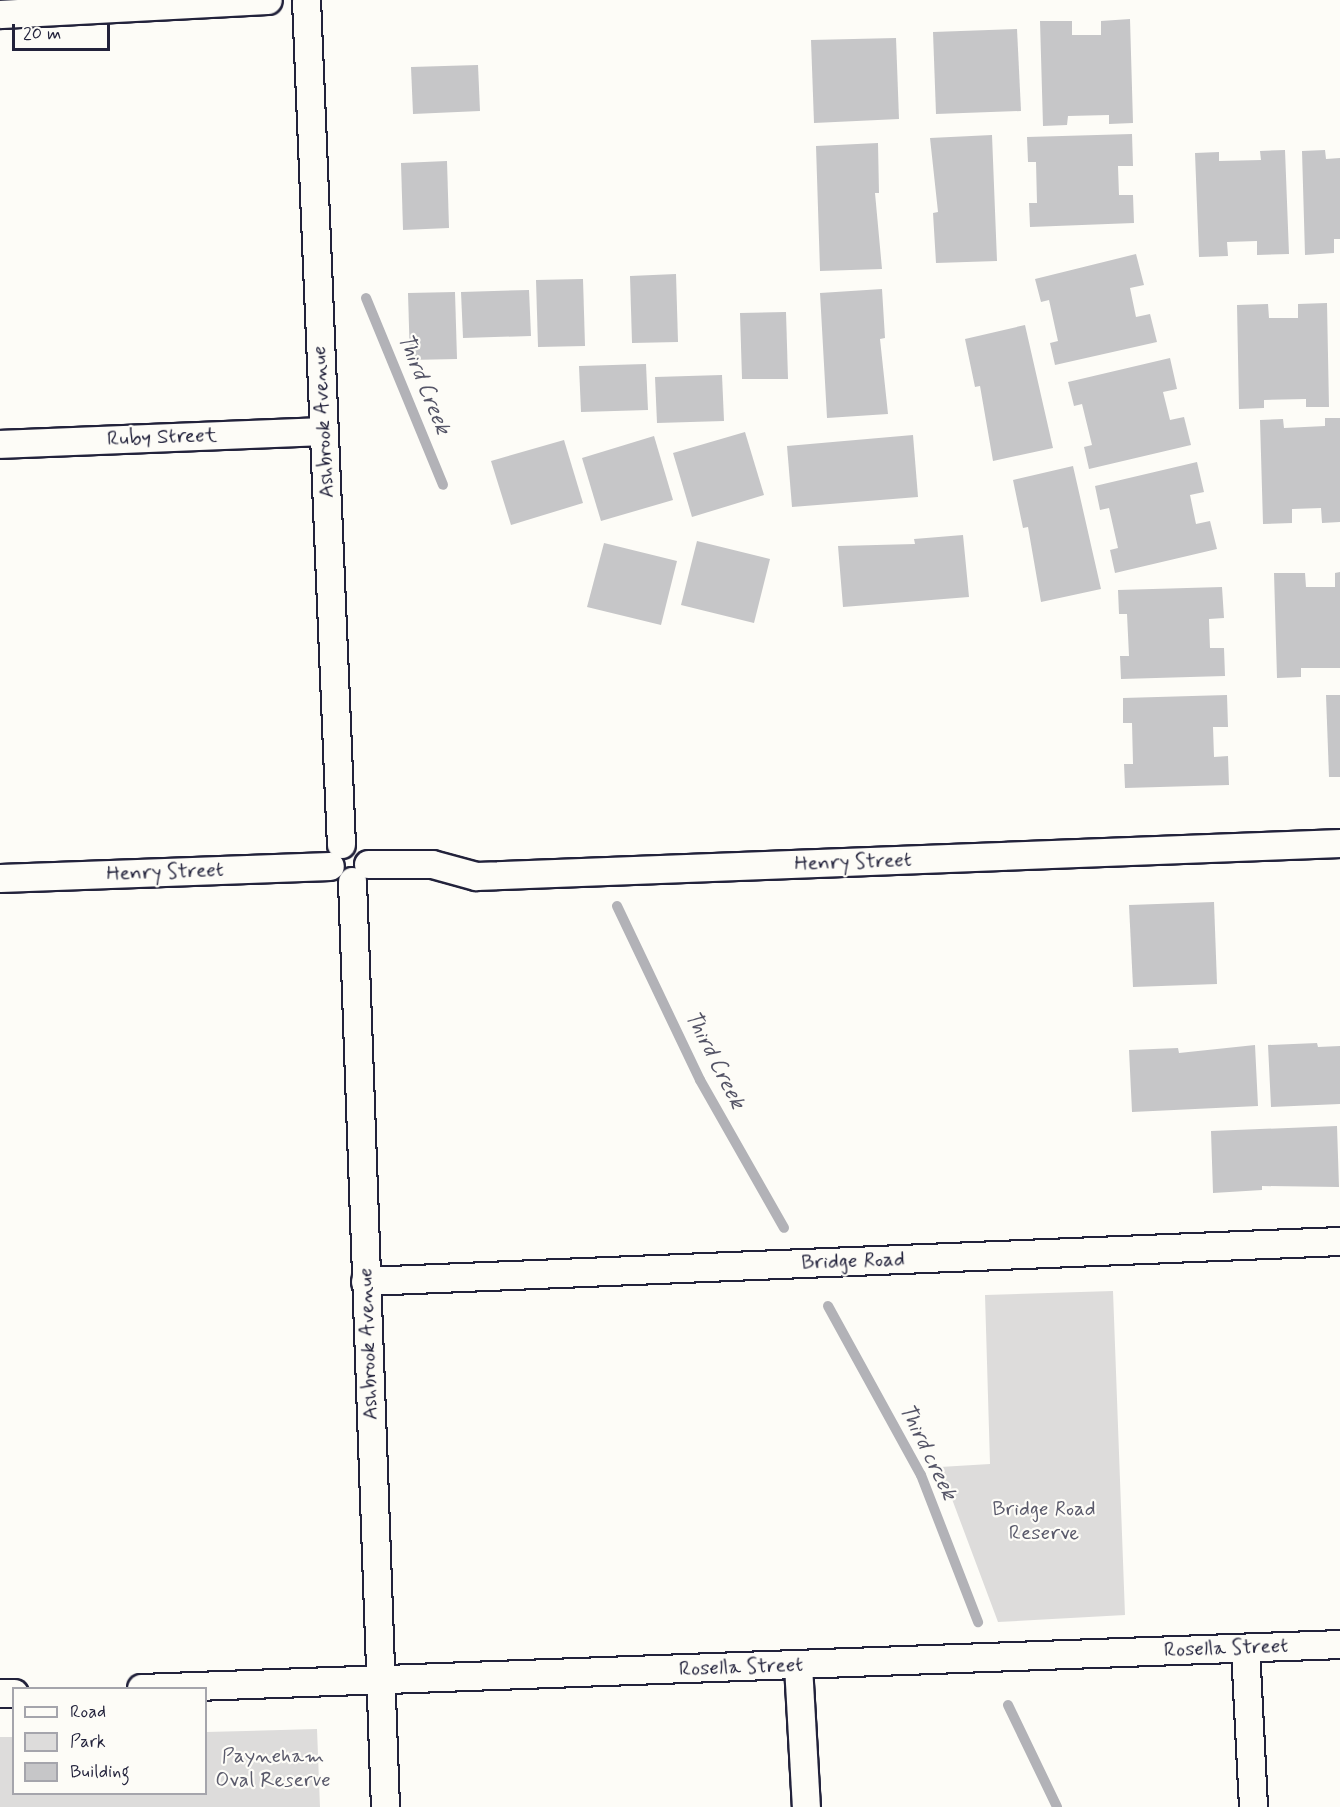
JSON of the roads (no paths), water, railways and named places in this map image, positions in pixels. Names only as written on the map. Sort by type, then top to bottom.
[{"type":"street","points":[[0,14],[267,0]]},
{"type":"street","name":"Ashbrook Avenue","points":[[306,0],[323,431],[335,855]]},
{"type":"street","name":"Ruby Street","points":[[0,444],[323,431]]},
{"type":"street","name":"Henry Street","points":[[360,872],[432,864],[476,876],[1340,843]]},
{"type":"street","points":[[359,845],[360,872],[339,878],[335,855],[359,845]]},
{"type":"street","name":"Henry Street","points":[[0,878],[335,855]]},
{"type":"street","name":"Ashbrook Avenue","points":[[360,872],[365,1281],[385,1807]]},
{"type":"street","name":"Bridge Road","points":[[365,1281],[1340,1241]]},
{"type":"street","name":"Rosella Street","points":[[194,1687],[1340,1644]]},
{"type":"street","points":[[1245,1648],[1253,1807]]},
{"type":"street","points":[[798,1665],[806,1807]]},
{"type":"waterway","name":"Third Creek","points":[[366,298],[443,485]]},
{"type":"waterway","name":"Third Creek","points":[[617,906],[700,1080],[784,1228]]},
{"type":"waterway","name":"Third creek","points":[[828,1306],[921,1475],[978,1622]]},
{"type":"waterway","name":"Third creek","points":[[1008,1705],[1057,1807]]},
{"type":"park label","name":"Bridge Road Reserve","points":[[1044,1521]]},
{"type":"park label","name":"Payneham Oval Reserve","points":[[273,1768]]}]
